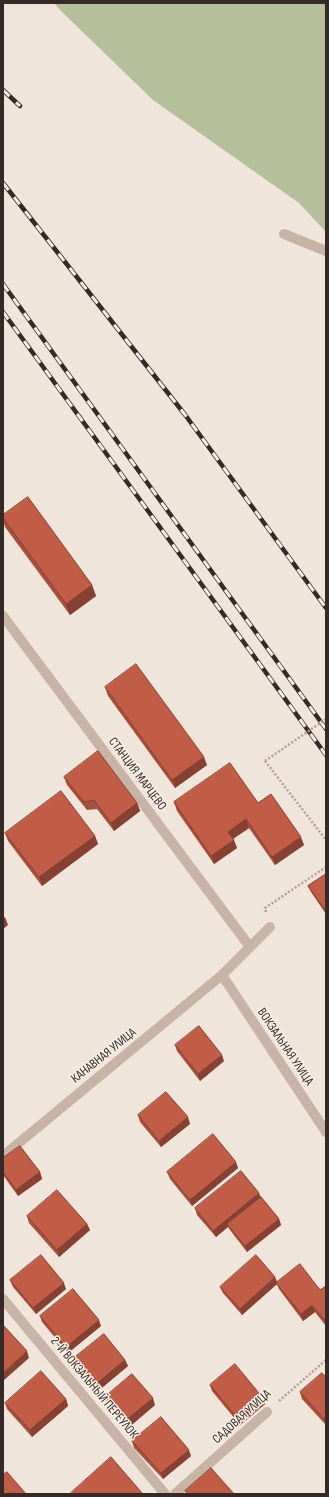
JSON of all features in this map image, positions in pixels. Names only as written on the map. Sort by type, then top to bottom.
[{"type":"street","points":[[284,234],[326,251]]},
{"type":"street","name":"СТАНЦИЯ МАРЦЕВО","points":[[3,616],[250,947]]},
{"type":"street","name":"КАНАВНАЯ УЛИЦА","points":[[3,1156],[222,975],[270,927]]},
{"type":"street","name":"ВОКЗАЛЬНАЯ УЛИЦА","points":[[222,975],[326,1132]]},
{"type":"street","name":"2-Й ВОКЗАЛЬНЫЙ ПЕРЕУЛОК","points":[[3,1299],[165,1494]]},
{"type":"street","name":"САДОВАЯ УЛИЦА","points":[[175,1494],[267,1412]]},
{"type":"path","points":[[326,719],[265,761],[326,840]]},
{"type":"path","points":[[270,927],[265,908],[326,867]]},
{"type":"path","name":"САДОВАЯ УЛИЦА","points":[[267,1412],[326,1360]]},
{"type":"green space","points":[[54,3],[326,3],[326,232],[299,203],[153,100]]},
{"type":"building","points":[[28,497],[92,585],[66,604],[3,518],[3,515]]},
{"type":"building","points":[[136,664],[204,757],[172,780],[105,687]]},
{"type":"building","points":[[98,751],[137,803],[111,823],[94,800],[84,802],[64,777]]},
{"type":"building","points":[[230,763],[258,803],[271,794],[301,837],[272,857],[246,819],[228,832],[234,840],[211,856],[174,802]]},
{"type":"building","points":[[61,791],[95,836],[39,877],[5,833]]},
{"type":"building","points":[[326,874],[326,911],[308,886]]},
{"type":"building","points":[[199,1026],[222,1055],[198,1074],[175,1045]]},
{"type":"building","points":[[166,1092],[188,1117],[159,1141],[138,1115]]},
{"type":"building","points":[[213,1134],[236,1162],[190,1200],[167,1172]]},
{"type":"building","points":[[20,1146],[40,1172],[16,1190],[3,1172],[3,1158]]},
{"type":"building","points":[[241,1171],[259,1193],[213,1231],[195,1208]]},
{"type":"building","points":[[57,1190],[87,1224],[57,1250],[27,1216]]},
{"type":"building","points":[[261,1197],[279,1219],[245,1246],[227,1224]]},
{"type":"building","points":[[41,1255],[64,1283],[33,1308],[10,1280]]},
{"type":"building","points":[[256,1255],[275,1277],[240,1309],[220,1287]]},
{"type":"building","points":[[300,1264],[320,1290],[326,1286],[326,1322],[312,1305],[301,1314],[276,1283]]},
{"type":"building","points":[[73,1289],[99,1320],[66,1347],[40,1316]]},
{"type":"building","points":[[3,1325],[27,1351],[3,1373]]},
{"type":"building","points":[[104,1334],[125,1360],[96,1384],[74,1358]]},
{"type":"building","points":[[235,1364],[263,1398],[238,1419],[210,1385]]},
{"type":"building","points":[[41,1371],[66,1399],[30,1430],[5,1403]]},
{"type":"building","points":[[322,1373],[326,1377],[326,1417],[324,1419],[300,1392]]},
{"type":"building","points":[[132,1374],[153,1398],[125,1421],[105,1397]]},
{"type":"building","points":[[161,1417],[189,1450],[161,1473],[132,1441]]},
{"type":"building","points":[[111,1457],[142,1493],[141,1494],[71,1493]]},
{"type":"building","points":[[211,1468],[234,1494],[188,1494],[185,1491]]},
{"type":"building","points":[[7,1472],[26,1494],[3,1494],[3,1475]]},
{"type":"railway","points":[[3,90],[20,106]]},
{"type":"railway","points":[[3,183],[186,416],[326,608]]},
{"type":"railway","points":[[3,284],[326,729]]},
{"type":"railway","points":[[3,312],[326,755]]}]
